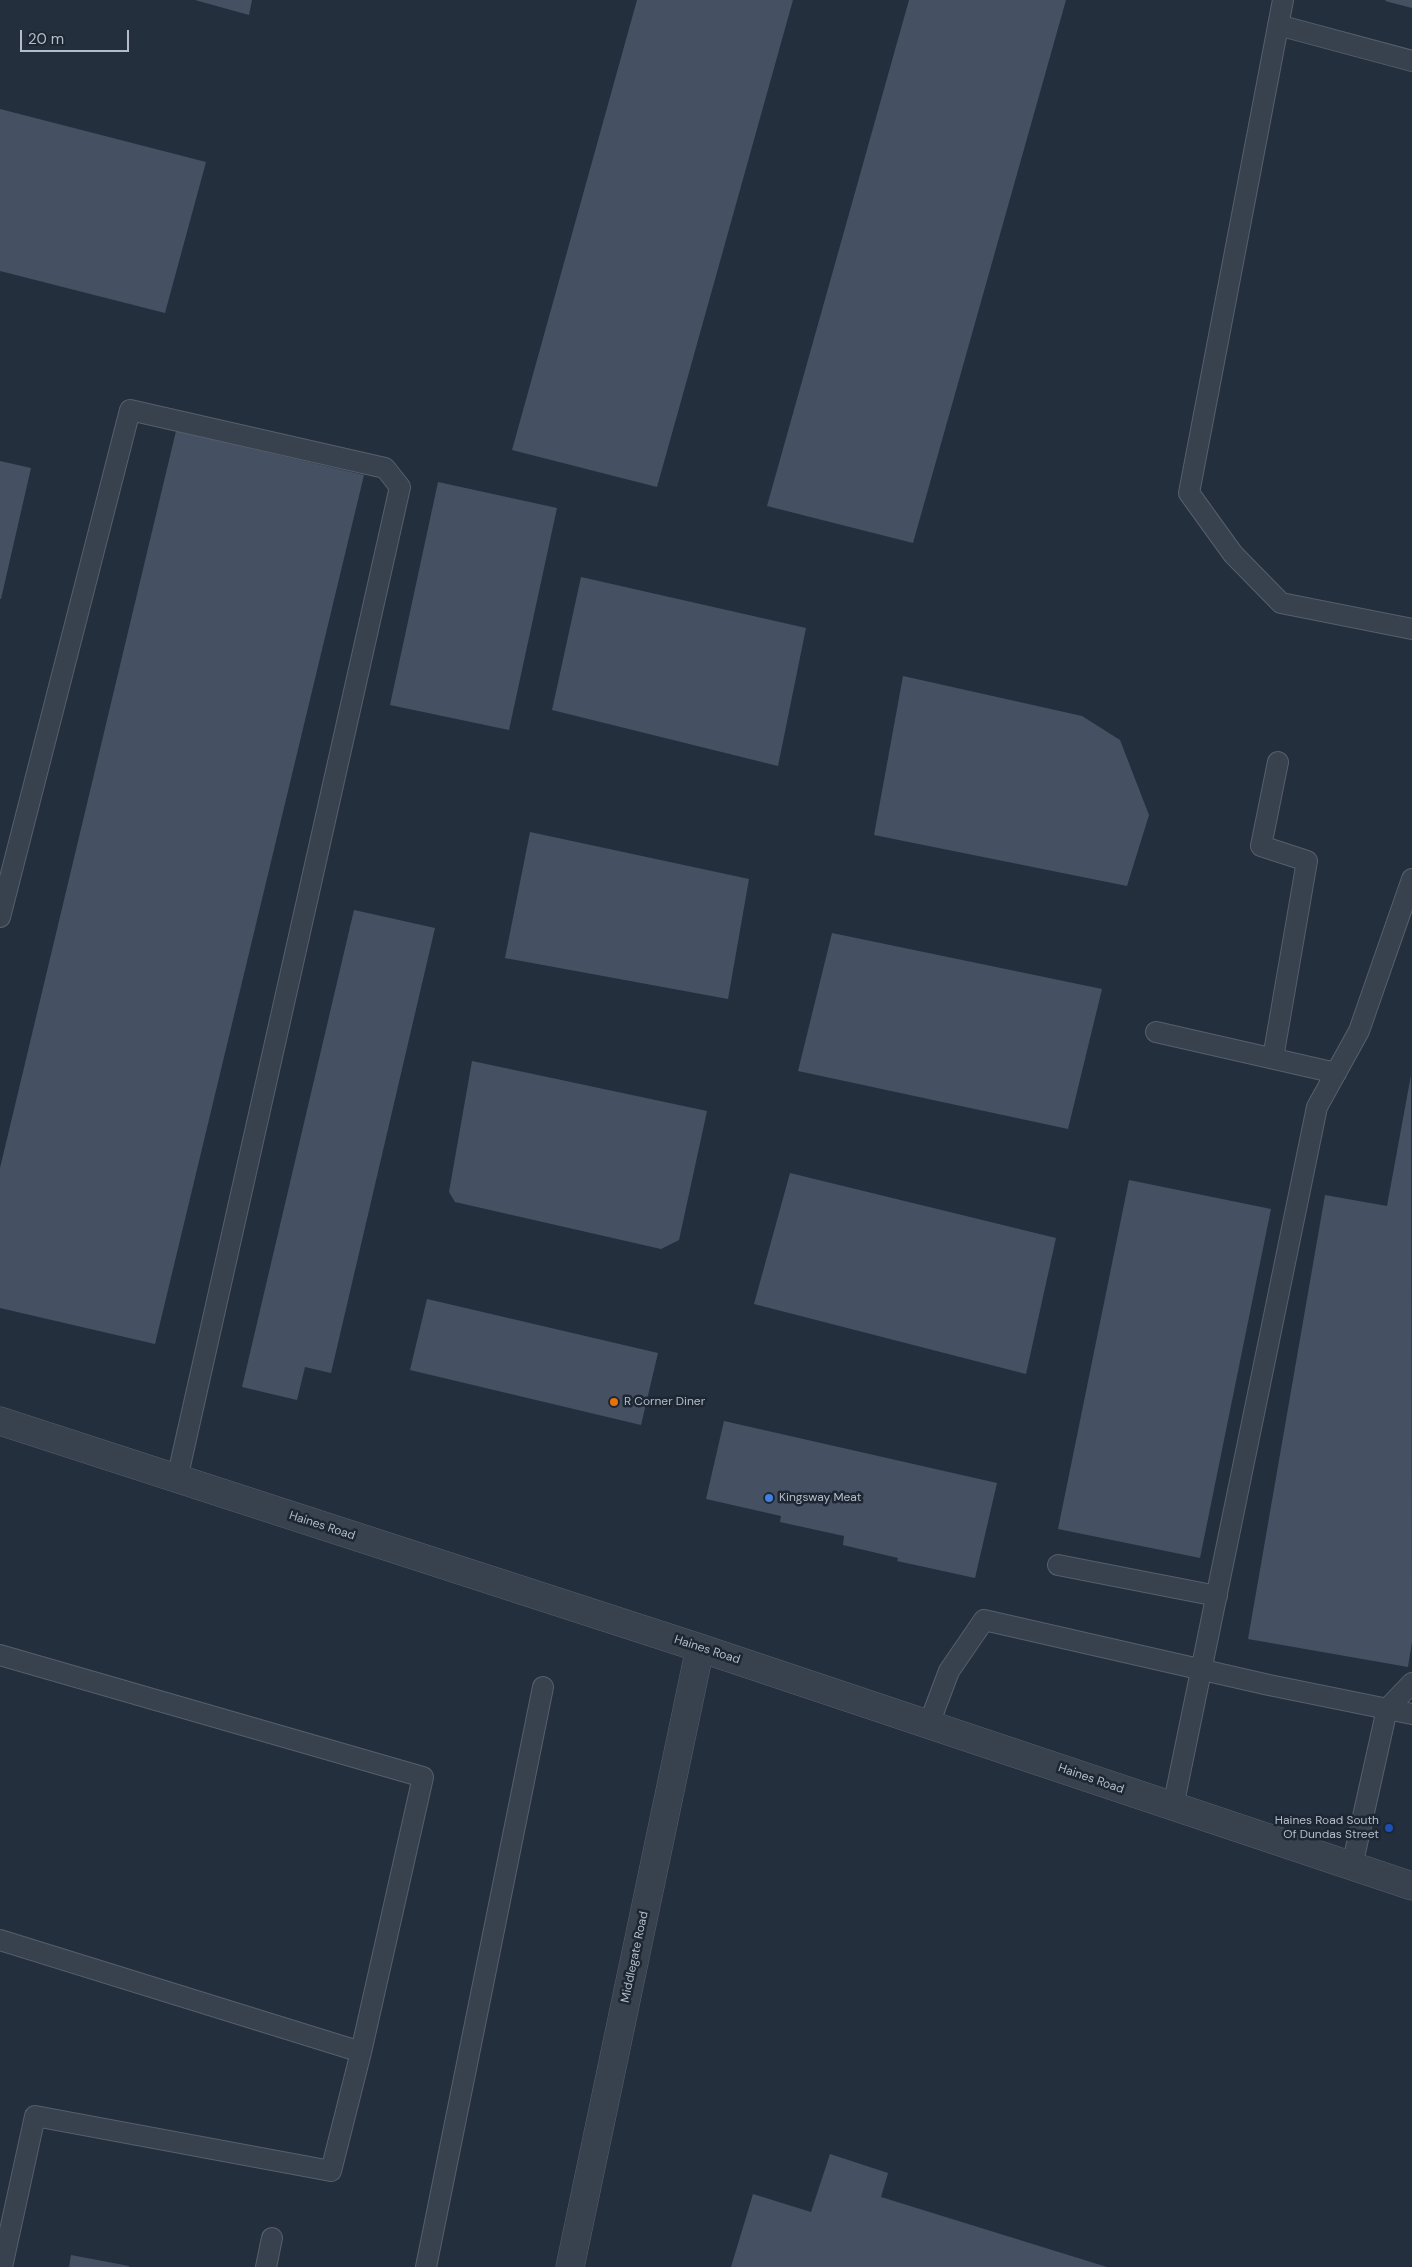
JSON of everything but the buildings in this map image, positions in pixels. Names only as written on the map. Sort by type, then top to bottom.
[{"type":"street","name":"Haines Road","points":[[0,1422],[700,1648],[1412,1886]]},
{"type":"street","name":"Middlegate Road","points":[[570,2267],[700,1648]]},
{"type":"lane","points":[[1283,0],[1189,493],[1233,554],[1281,603],[1412,629]]},
{"type":"lane","points":[[1278,24],[1412,61]]},
{"type":"lane","points":[[0,917],[130,410],[385,468],[400,487],[177,1479]]},
{"type":"lane","points":[[1273,1058],[1307,861],[1261,846],[1278,762]]},
{"type":"lane","points":[[1173,1806],[1316,1107],[1359,1031],[1412,879]]},
{"type":"lane","points":[[1156,1032],[1336,1073]]},
{"type":"lane","points":[[1058,1565],[1217,1596]]},
{"type":"lane","points":[[929,1724],[949,1671],[984,1620],[1412,1714]]},
{"type":"lane","points":[[0,1655],[423,1777],[361,2052],[331,2171],[35,2116],[2,2267]]},
{"type":"lane","points":[[1352,1866],[1387,1709],[1412,1683]]},
{"type":"lane","points":[[426,2267],[543,1687]]},
{"type":"lane","points":[[0,1940],[361,2052]]},
{"type":"lane","points":[[266,2267],[272,2238]]},
{"type":"place","name":"R Corner Diner","points":[[614,1402]]},
{"type":"place","name":"Kingsway Meat","points":[[769,1498]]},
{"type":"place","name":"Haines Road South Of Dundas Street","points":[[1389,1828]]}]
